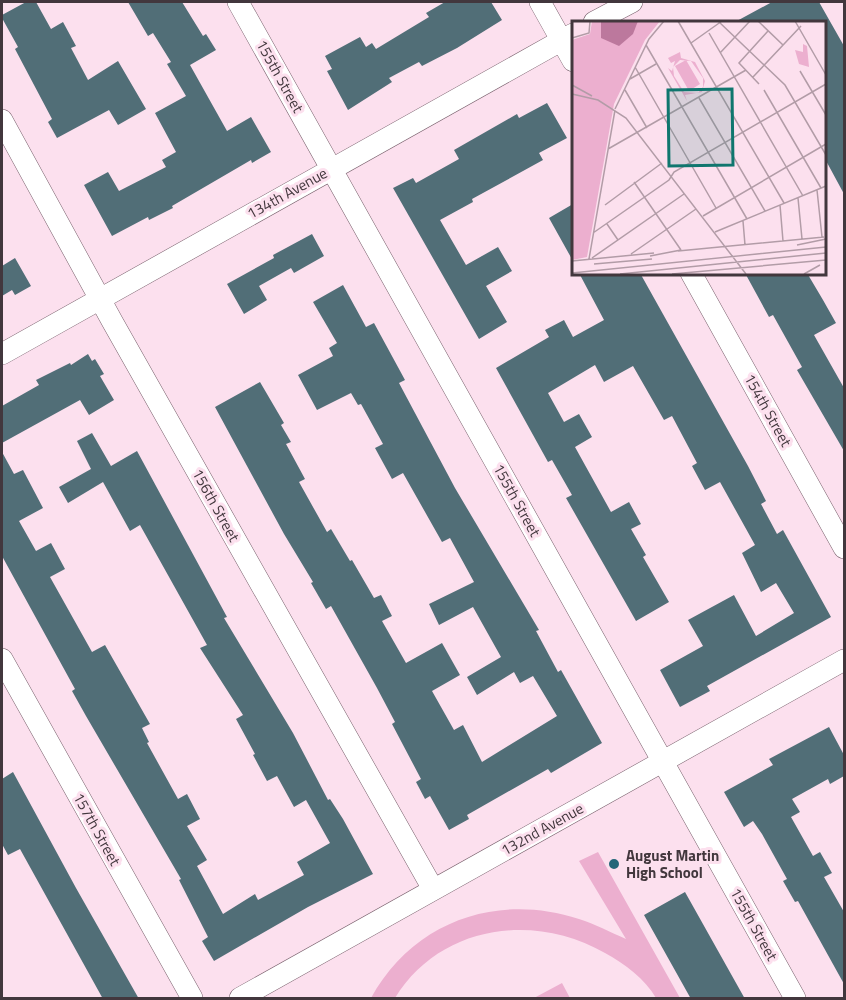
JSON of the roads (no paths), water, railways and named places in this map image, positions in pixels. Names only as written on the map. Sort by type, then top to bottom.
[{"type":"street","name":"155th Street","points":[[238,2],[795,999]]},
{"type":"street","points":[[540,2],[567,37],[572,57]]},
{"type":"street","points":[[596,21],[632,2]]},
{"type":"street","name":"134th Avenue","points":[[2,354],[567,37]]},
{"type":"street","name":"156th Street","points":[[2,120],[433,890]]},
{"type":"street","name":"154th Street","points":[[692,274],[844,548]]},
{"type":"street","name":"157th Street","points":[[2,659],[192,999]]},
{"type":"street","name":"132nd Avenue","points":[[240,999],[844,660]]},
{"type":"place","name":"August Martin High School","points":[[614,864]]}]
